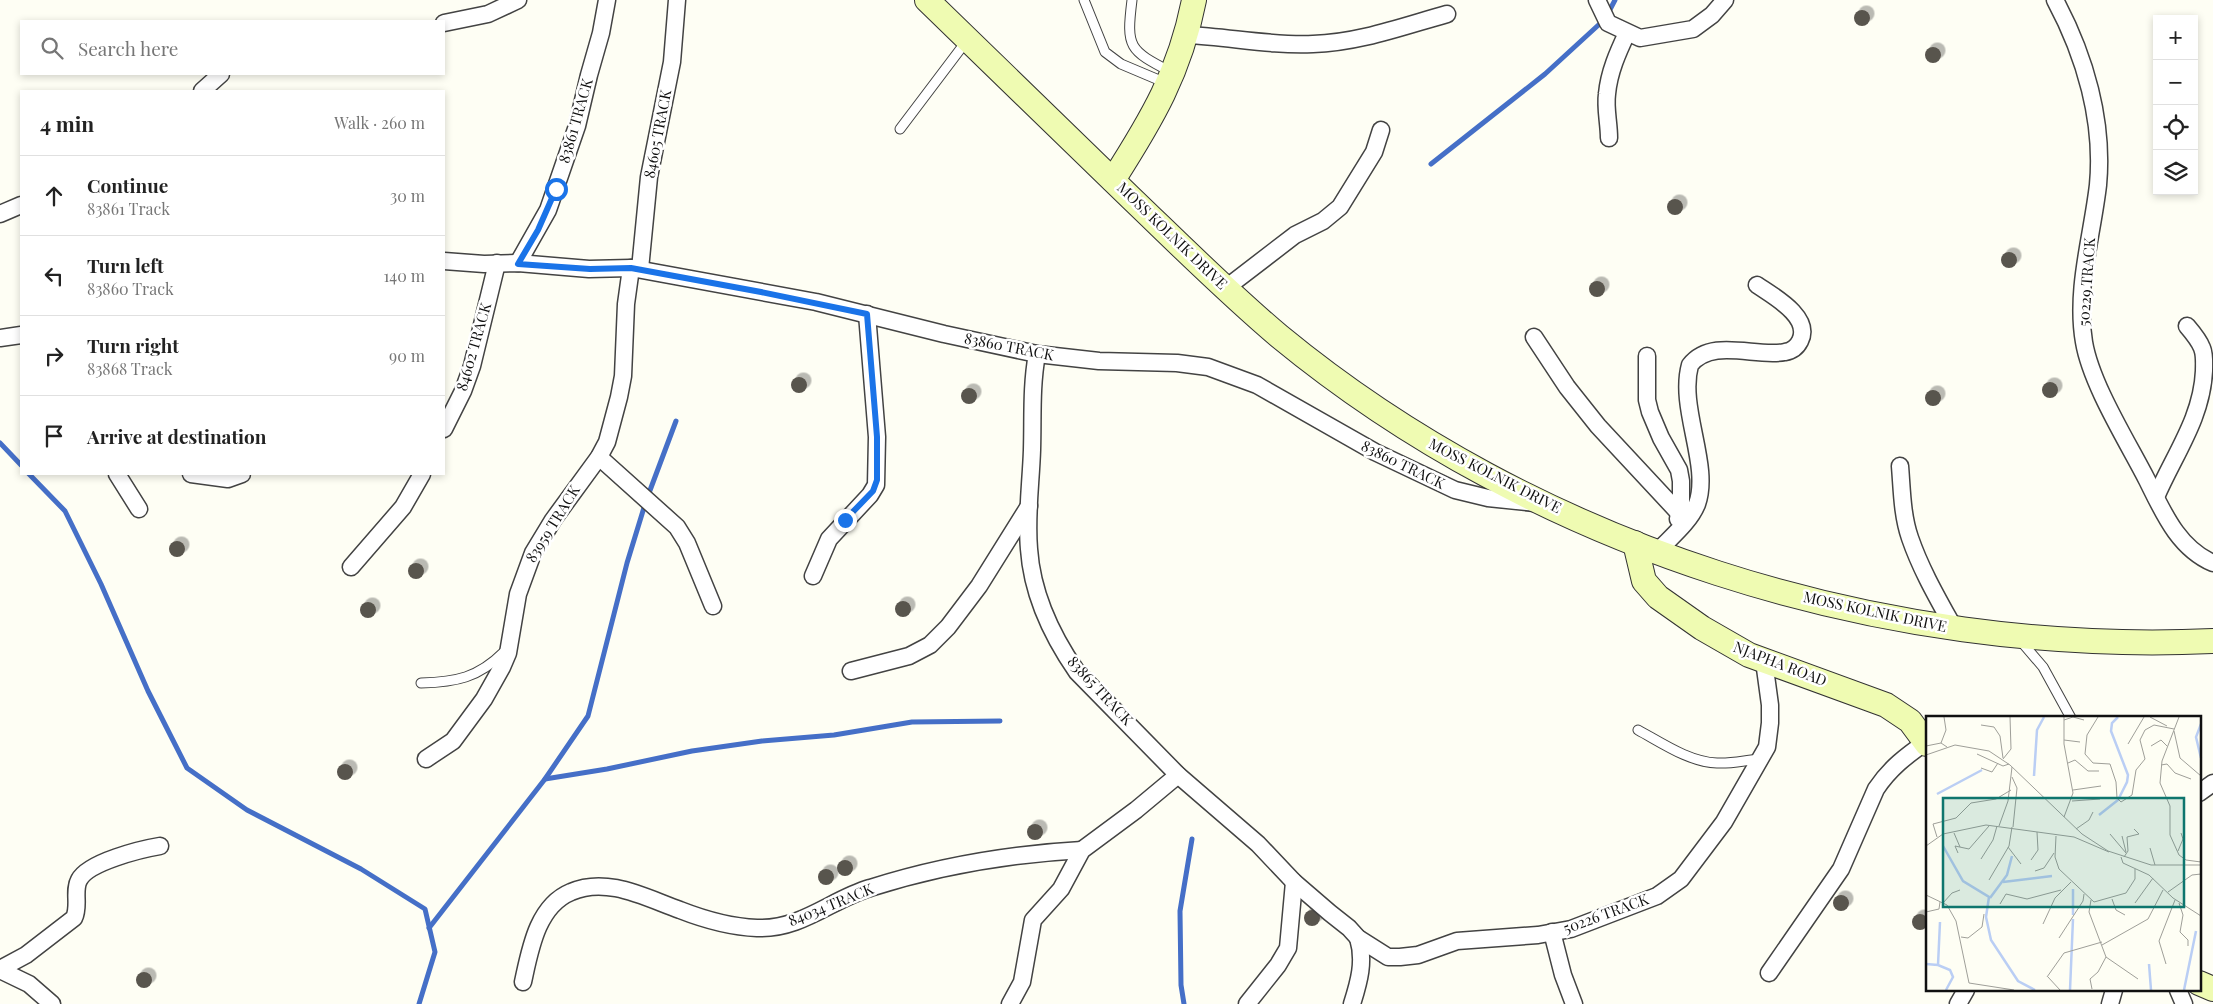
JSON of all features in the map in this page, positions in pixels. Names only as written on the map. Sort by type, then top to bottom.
[{"type":"main road","name":"MOSS KOLNIK DRIVE","points":[[927,0],[1226,288],[1279,335],[1373,407],[1416,435],[1515,489],[1657,552],[1761,587],[1879,615],[1954,628],[2017,636],[2112,642],[2213,641]]},
{"type":"main road","points":[[1113,180],[1146,129],[1171,79],[1187,35],[1194,0]]},
{"type":"main road","name":"NJAPHA ROAD","points":[[1635,543],[1644,582],[1658,597],[1717,638],[1764,661],[1886,705],[1910,721],[1926,743]]},
{"type":"main road","points":[[2200,983],[2213,989]]},
{"type":"street","points":[[445,23],[488,14],[518,0]]},
{"type":"street","name":"83861 TRACK","points":[[518,264],[548,210],[577,126],[601,33],[607,0]]},
{"type":"street","name":"84605 TRACK","points":[[636,268],[649,177],[672,62],[677,0]]},
{"type":"street","points":[[1597,0],[1608,23],[1640,38],[1649,38],[1692,29],[1712,16],[1725,0]]},
{"type":"street","name":"50229 TRACK","points":[[2055,0],[2071,32],[2085,72],[2098,138],[2098,186],[2086,255],[2082,302],[2084,344],[2098,384],[2178,536],[2191,550],[2213,563]]},
{"type":"street","points":[[1187,35],[1227,37],[1267,44],[1315,44],[1387,31],[1447,14]]},
{"type":"street","points":[[1608,138],[1607,89],[1617,54],[1627,33]]},
{"type":"street","points":[[203,90],[220,75]]},
{"type":"street","points":[[1226,288],[1294,235],[1323,221],[1340,207],[1374,152],[1381,130]]},
{"type":"street","points":[[0,214],[20,204]]},
{"type":"street","name":"83860 TRACK","points":[[445,261],[590,269],[636,268],[770,293],[1037,354],[1099,362],[1177,362],[1208,367],[1257,385],[1375,452],[1455,490],[1488,498],[1550,505]]},
{"type":"street","name":"84602 TRACK","points":[[445,427],[463,391],[472,366],[497,264]]},
{"type":"street","name":"83959 TRACK","points":[[426,759],[453,741],[478,708],[502,667],[509,648],[518,594],[525,571],[553,520],[599,457],[607,442],[623,376],[626,304],[636,268]]},
{"type":"street","points":[[1657,552],[1697,504],[1700,489],[1699,465],[1692,431],[1688,389],[1690,365],[1700,356],[1719,351],[1770,353],[1791,351],[1798,345],[1802,336],[1800,322],[1795,314],[1757,285]]},
{"type":"street","points":[[813,576],[829,539],[870,495],[876,485],[877,437],[867,314]]},
{"type":"street","points":[[2156,497],[2187,436],[2198,409],[2203,384],[2203,350],[2187,326]]},
{"type":"street","points":[[0,338],[20,335]]},
{"type":"street","points":[[1534,336],[1567,387],[1598,426],[1679,513]]},
{"type":"street","name":"83865 TRACK","points":[[1037,354],[1031,398],[1033,428],[1029,548],[1033,581],[1046,617],[1065,654],[1077,672],[1178,775],[1258,844],[1294,882],[1349,928],[1358,938]]},
{"type":"street","points":[[1646,356],[1650,412],[1661,438],[1679,470],[1681,481],[1676,531]]},
{"type":"street","points":[[599,457],[677,527],[687,542],[713,606]]},
{"type":"street","points":[[1900,466],[1903,506],[1909,537],[1928,580],[1954,628]]},
{"type":"street","points":[[118,475],[139,509]]},
{"type":"street","points":[[198,475],[228,479],[239,475]]},
{"type":"street","points":[[350,568],[403,507],[421,475]]},
{"type":"street","points":[[851,671],[910,656],[930,645],[948,627],[979,586],[1029,506]]},
{"type":"street","name":"50226 TRACK","points":[[1358,938],[1388,957],[1418,955],[1456,941],[1538,935],[1571,929],[1657,896],[1681,879],[1724,822],[1767,747],[1770,723],[1764,661]]},
{"type":"street","points":[[1768,972],[1841,869],[1876,789],[1883,778],[1905,756],[1926,743]]},
{"type":"street","points":[[1010,1004],[1022,982],[1033,920],[1061,889],[1082,850],[1136,810],[1178,775]]},
{"type":"street","points":[[2200,792],[2213,783]]},
{"type":"street","points":[[0,970],[26,955],[74,918],[77,909],[78,883],[82,876],[95,867],[129,852],[160,846]]},
{"type":"street","name":"84034 TRACK","points":[[523,982],[537,929],[546,913],[565,894],[579,888],[599,887],[637,893],[699,916],[756,928],[769,928],[803,919],[867,888],[890,882],[994,858],[1082,850]]},
{"type":"street","points":[[1247,1004],[1278,965],[1288,948],[1294,882]]},
{"type":"street","points":[[1552,932],[1563,975],[1574,1004]]},
{"type":"street","points":[[1352,1004],[1362,963],[1358,938]]},
{"type":"street","points":[[0,970],[30,984],[52,1004]]},
{"type":"street","points":[[1958,1004],[1965,992]]},
{"type":"street","points":[[2179,992],[2184,1004]]},
{"type":"lane","points":[[1084,0],[1105,52],[1121,64],[1171,79]]},
{"type":"lane","points":[[1132,0],[1129,37],[1133,46],[1142,57],[1171,79]]},
{"type":"lane","points":[[900,129],[968,39]]},
{"type":"lane","points":[[2017,636],[2043,667],[2070,716]]},
{"type":"lane","points":[[421,683],[446,682],[480,672],[509,648]]},
{"type":"lane","points":[[1638,730],[1687,755],[1709,762],[1721,763],[1760,759]]},
{"type":"building","points":[[1859,10],[1865,10],[1870,15],[1868,24],[1859,26],[1854,21],[1854,15]]},
{"type":"building","points":[[1930,47],[1936,47],[1941,52],[1939,61],[1930,63],[1925,58],[1925,52]]},
{"type":"building","points":[[1672,199],[1678,199],[1683,204],[1681,213],[1672,215],[1667,210],[1667,204]]},
{"type":"building","points":[[2006,252],[2012,252],[2017,257],[2015,266],[2006,268],[2001,263],[2001,257]]},
{"type":"building","points":[[1594,281],[1600,281],[1605,286],[1603,295],[1594,297],[1589,292],[1589,286]]},
{"type":"building","points":[[796,377],[802,377],[807,382],[805,391],[796,393],[791,388],[791,382]]},
{"type":"building","points":[[2047,382],[2053,382],[2058,387],[2056,396],[2047,398],[2042,393],[2042,387]]},
{"type":"building","points":[[966,388],[972,388],[977,393],[975,402],[966,404],[961,399],[961,393]]},
{"type":"building","points":[[1930,390],[1936,390],[1941,395],[1939,404],[1930,406],[1925,401],[1925,395]]},
{"type":"building","points":[[174,541],[180,541],[185,546],[183,555],[174,557],[169,552],[169,546]]},
{"type":"building","points":[[413,563],[419,563],[424,568],[422,577],[413,579],[408,574],[408,568]]},
{"type":"building","points":[[900,601],[906,601],[911,606],[909,615],[900,617],[895,612],[895,606]]},
{"type":"building","points":[[365,602],[371,602],[376,607],[374,616],[365,618],[360,613],[360,607]]},
{"type":"building","points":[[342,764],[348,764],[353,769],[351,778],[342,780],[337,775],[337,769]]},
{"type":"building","points":[[1032,824],[1038,824],[1043,829],[1041,838],[1032,840],[1027,835],[1027,829]]},
{"type":"building","points":[[842,860],[848,860],[853,865],[851,874],[842,876],[837,871],[837,865]]},
{"type":"building","points":[[823,869],[829,869],[834,874],[832,883],[823,885],[818,880],[818,874]]},
{"type":"building","points":[[1838,895],[1844,895],[1849,900],[1847,909],[1838,911],[1833,906],[1833,900]]},
{"type":"building","points":[[1309,910],[1315,910],[1320,915],[1318,924],[1309,926],[1304,921],[1304,915]]},
{"type":"building","points":[[1917,914],[1926,916],[1926,928],[1917,930],[1912,925],[1912,919]]},
{"type":"building","points":[[141,972],[147,972],[152,977],[150,986],[141,988],[136,983],[136,977]]},
{"type":"waterway","points":[[1431,164],[1545,74],[1605,19],[1615,0]]},
{"type":"waterway","points":[[429,928],[545,779],[588,716],[627,563],[646,501],[676,421]]},
{"type":"waterway","points":[[0,443],[20,464]]},
{"type":"waterway","points":[[30,475],[65,511],[101,584],[148,691],[187,768],[247,810],[361,869],[425,909],[435,952],[419,1004]]},
{"type":"waterway","points":[[545,779],[607,769],[692,751],[762,741],[834,735],[912,722],[1000,721]]},
{"type":"waterway","points":[[1184,1004],[1181,985],[1180,911],[1192,839]]},
{"type":"route","points":[[556,189],[538,230],[518,264],[590,269],[631,268],[816,302],[867,314],[877,437],[877,480],[873,491],[845,520]]}]
